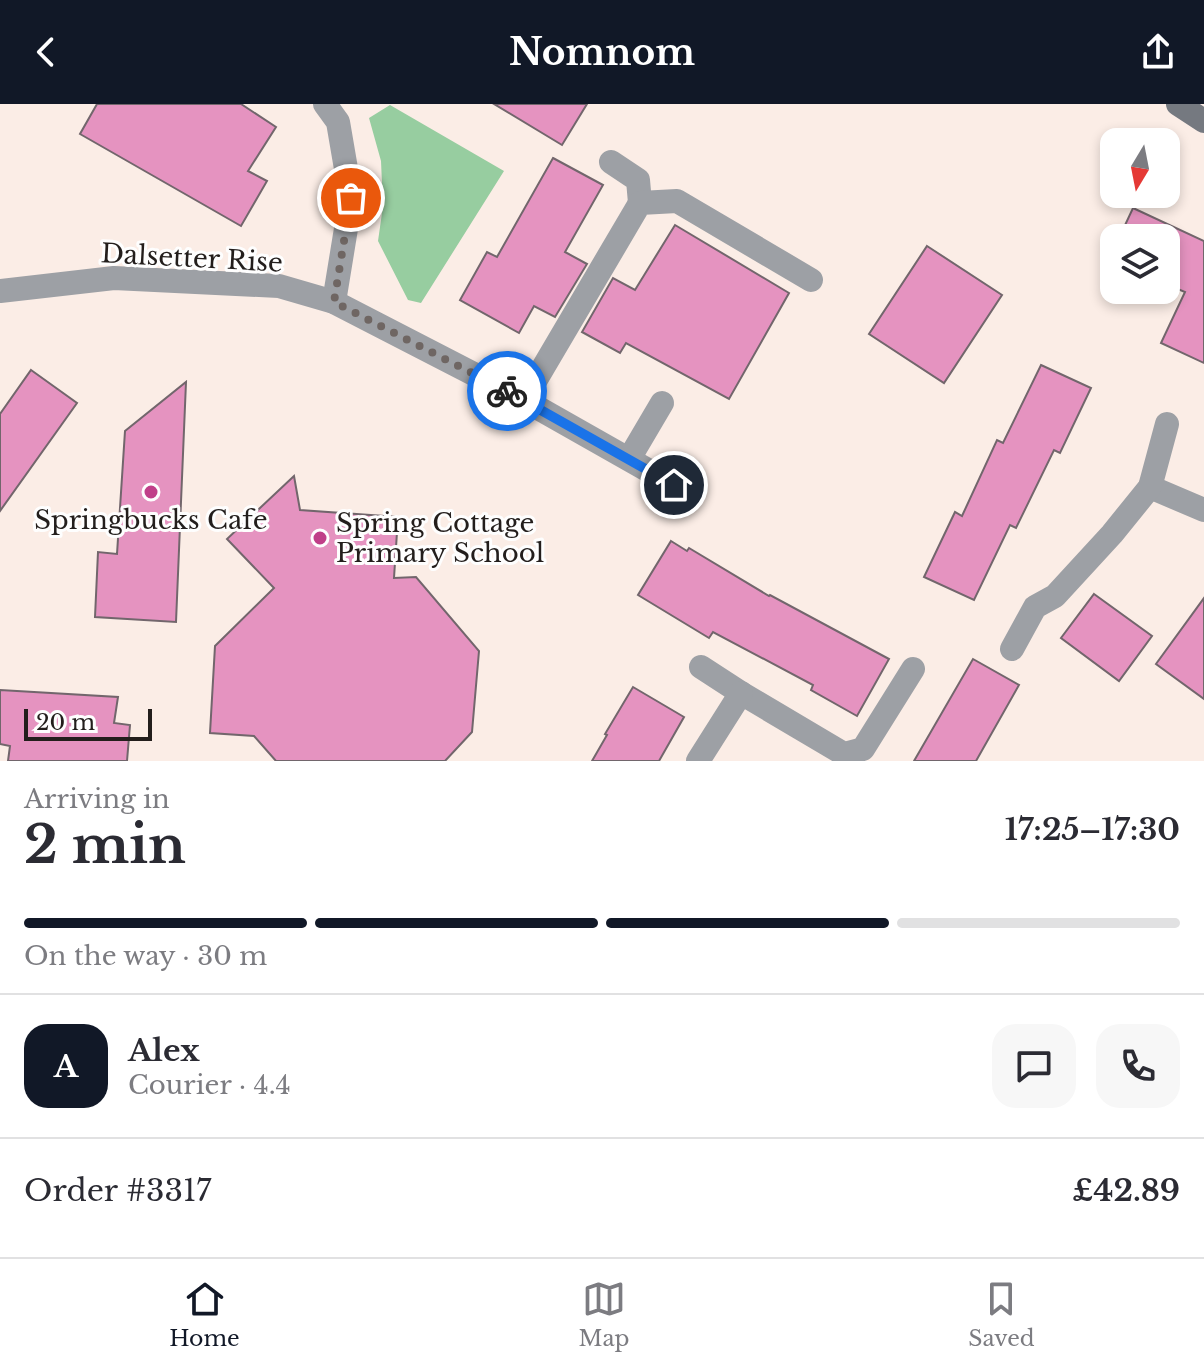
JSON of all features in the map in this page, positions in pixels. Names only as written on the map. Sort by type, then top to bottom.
[{"type":"main road","points":[[1178,104],[1204,121]]},
{"type":"street","points":[[325,104],[338,122],[351,198],[334,302]]},
{"type":"street","points":[[524,400],[640,203],[638,180],[611,162]]},
{"type":"street","points":[[640,203],[677,201],[811,280]]},
{"type":"street","name":"Dalsetter Rise","points":[[0,291],[114,278],[279,286],[334,302],[524,400],[674,485]]},
{"type":"street","points":[[629,459],[662,403]]},
{"type":"street","points":[[1012,649],[1035,607],[1055,596],[1150,487],[1167,424]]},
{"type":"street","points":[[1150,487],[1204,510]]},
{"type":"street","points":[[701,667],[844,754],[863,749],[913,669]]},
{"type":"street","points":[[698,761],[741,693]]},
{"type":"green space","points":[[390,105],[504,171],[421,303],[408,300],[378,241],[383,206],[381,161],[369,118]]},
{"type":"building","points":[[97,104],[241,104],[276,127],[248,171],[267,181],[241,226],[80,134]]},
{"type":"building","points":[[494,104],[587,104],[562,145]]},
{"type":"building","points":[[553,158],[603,185],[565,252],[587,264],[555,317],[534,306],[519,333],[460,300],[487,252],[497,257]]},
{"type":"building","points":[[1133,208],[1167,224],[1126,224]]},
{"type":"building","points":[[675,225],[789,293],[729,399],[626,343],[620,353],[582,332],[613,278],[635,290]]},
{"type":"building","points":[[1180,230],[1204,241],[1204,363],[1161,343],[1185,292],[1180,290]]},
{"type":"building","points":[[927,246],[1002,295],[944,383],[869,334]]},
{"type":"building","points":[[1041,365],[1091,388],[1060,453],[1054,450],[1016,528],[1010,525],[974,600],[924,577],[955,512],[962,516],[997,440],[1003,443]]},
{"type":"building","points":[[31,370],[77,403],[0,511],[0,414]]},
{"type":"building","name":"Springbucks Cafe","points":[[186,382],[176,622],[95,617],[98,552],[117,554],[125,431]]},
{"type":"building","points":[[294,476],[300,510],[398,517],[394,578],[416,577],[479,651],[472,732],[445,761],[276,761],[254,736],[210,733],[215,646],[274,588],[227,539]]},
{"type":"building","points":[[671,541],[687,551],[689,548],[769,596],[889,659],[857,716],[811,690],[813,685],[713,632],[709,638],[638,595]]},
{"type":"building","points":[[1094,594],[1152,636],[1119,681],[1061,638]]},
{"type":"building","points":[[1204,598],[1204,699],[1156,664]]},
{"type":"building","points":[[973,659],[1019,685],[976,761],[914,761]]},
{"type":"building","points":[[633,687],[684,717],[659,761],[592,761],[605,734]]},
{"type":"building","points":[[0,690],[118,697],[114,723],[130,725],[127,761],[8,761],[10,746],[0,744]]},
{"type":"way so far","points":[[351,198],[334,302],[507,391]]},
{"type":"place","name":"Springbucks Cafe","points":[[151,492]]},
{"type":"place","name":"Spring Cottage Primary School","points":[[320,538]]},
{"type":"route","points":[[507,391],[674,485]]}]
